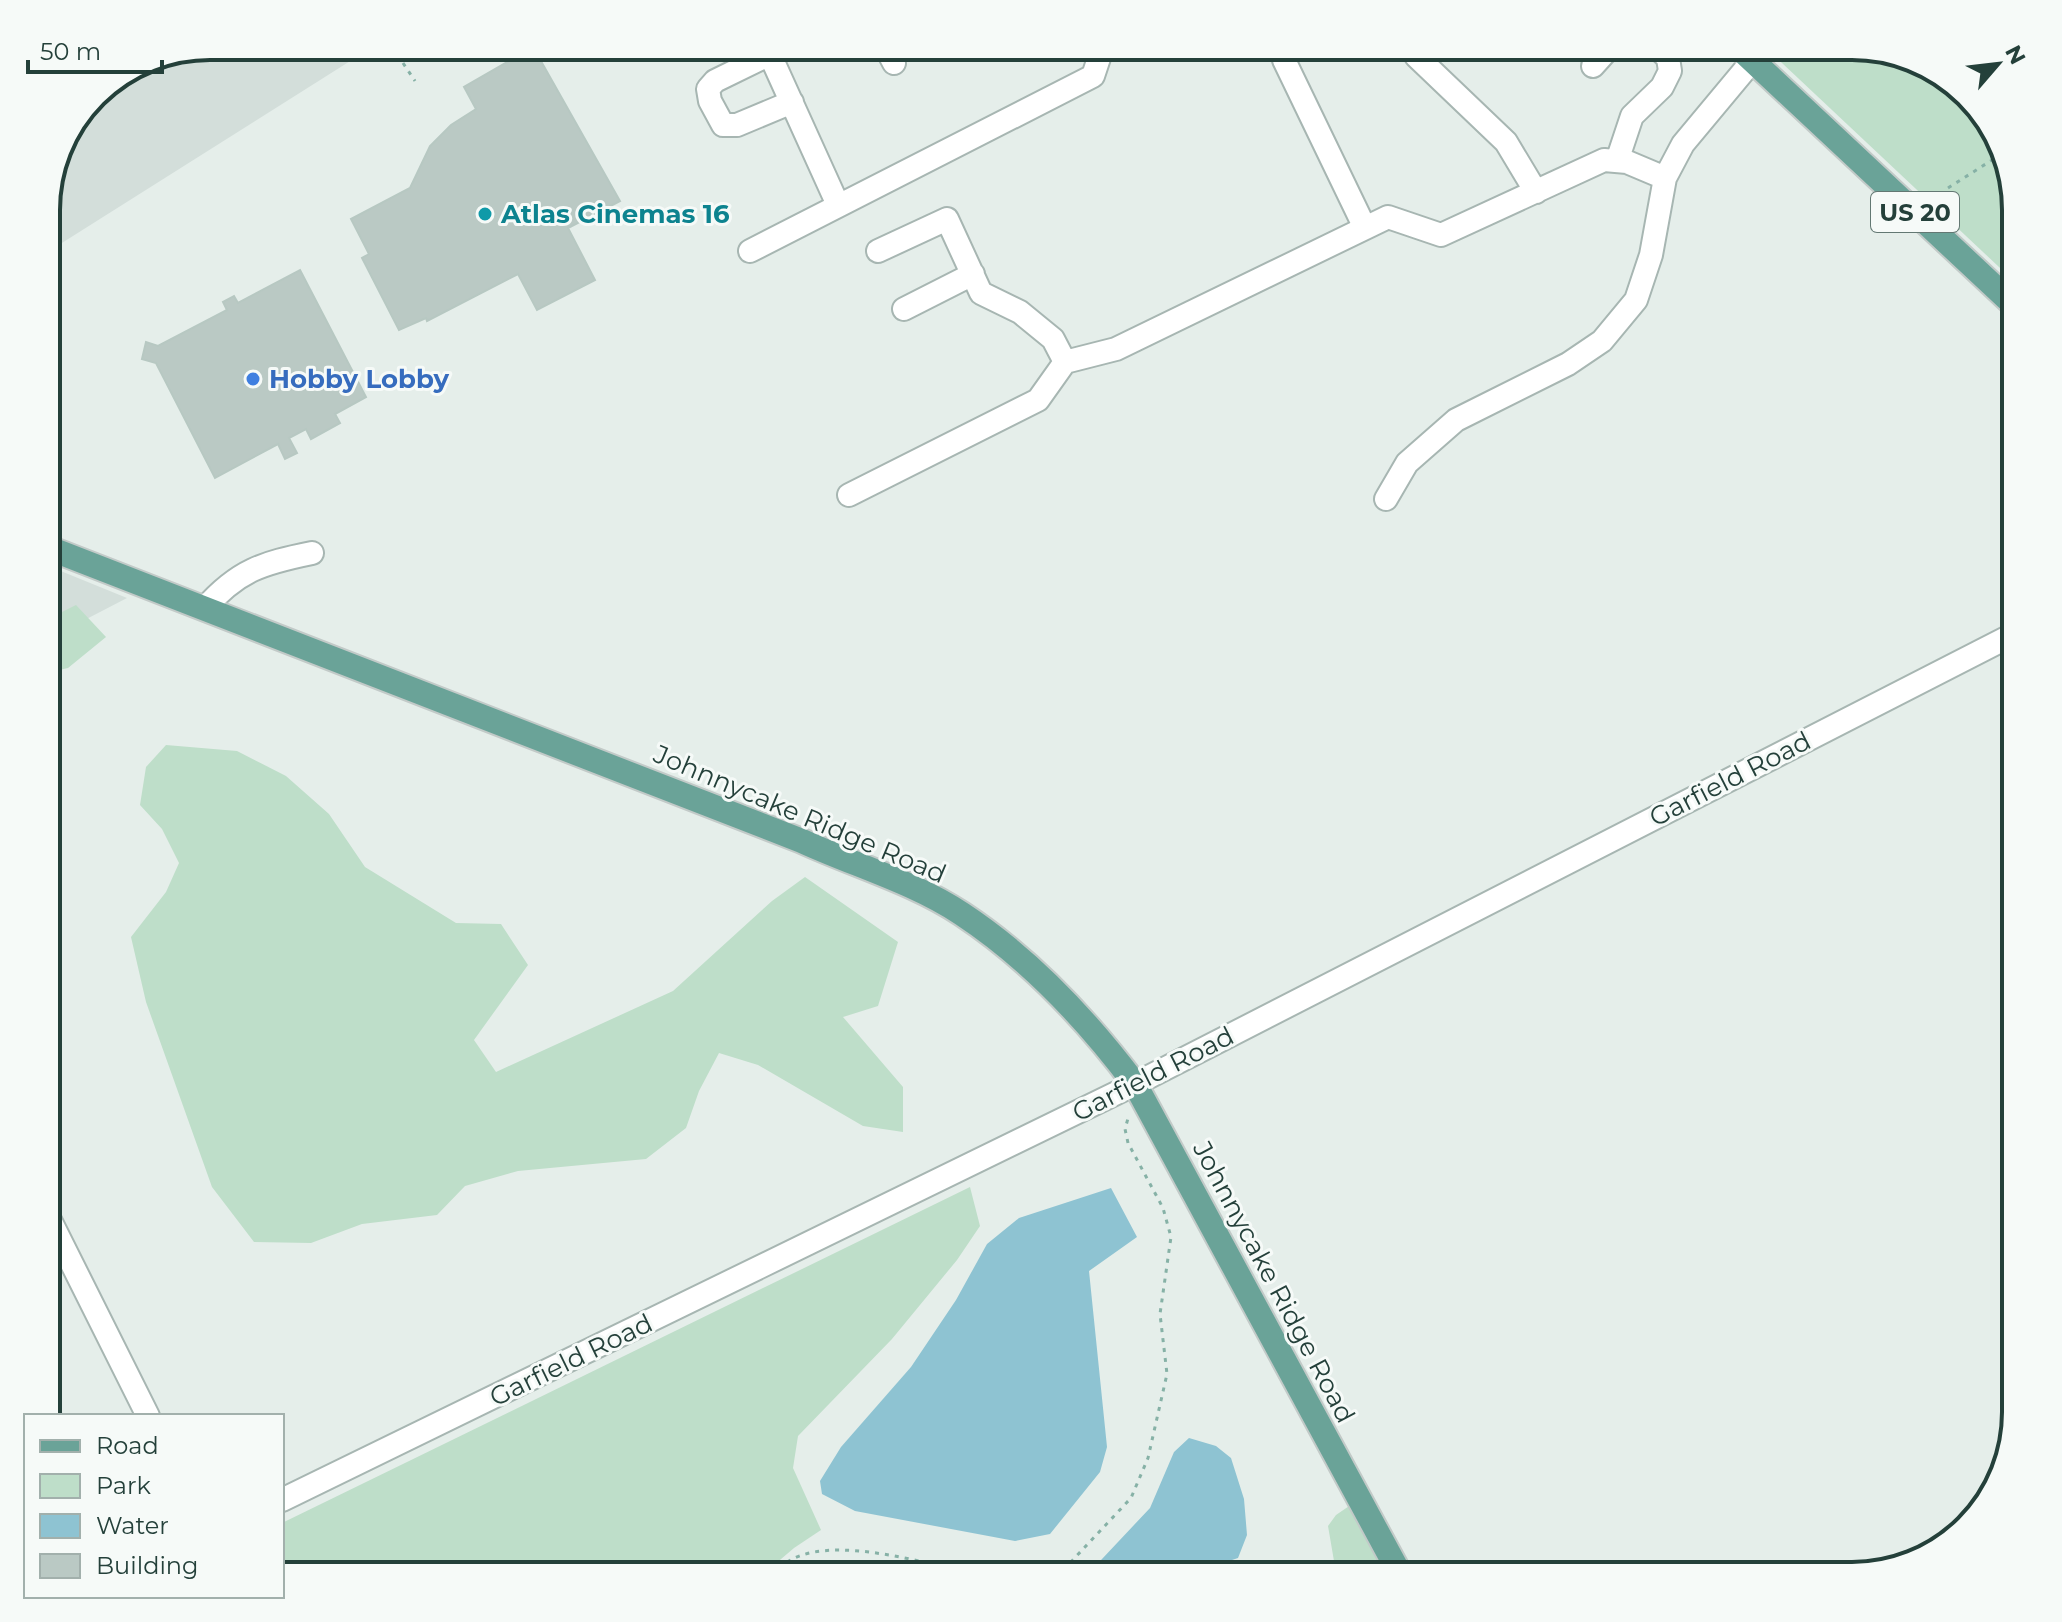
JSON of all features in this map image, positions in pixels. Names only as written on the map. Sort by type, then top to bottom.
[{"type":"main road","name":"US 20","points":[[1752,60],[2002,294]]},
{"type":"main road","name":"Johnnycake Ridge Road","points":[[60,552],[905,884],[961,913],[1008,949],[1099,1036],[1141,1095],[1393,1562]]},
{"type":"street","points":[[751,60],[715,81],[708,89],[710,101],[723,125],[737,125],[792,102]]},
{"type":"street","points":[[773,60],[838,205]]},
{"type":"street","points":[[750,251],[1093,76],[1098,60]]},
{"type":"street","points":[[1284,60],[1365,228]]},
{"type":"street","points":[[1420,60],[1506,142],[1536,192]]},
{"type":"street","points":[[1593,66],[1598,60]]},
{"type":"street","points":[[1617,161],[1632,116],[1662,87],[1670,71],[1668,60]]},
{"type":"street","points":[[1386,499],[1407,463],[1456,420],[1568,364],[1602,341],[1636,300],[1651,255],[1665,178],[1683,144],[1740,60]]},
{"type":"street","points":[[849,495],[1038,400],[1065,362],[1116,349],[1388,217],[1441,235],[1604,160],[1617,161],[1665,178]]},
{"type":"street","points":[[878,251],[947,219],[981,293],[1020,312],[1053,339],[1065,362]]},
{"type":"street","points":[[904,309],[973,274]]},
{"type":"street","points":[[204,609],[233,578],[267,562],[312,553]]},
{"type":"street","name":"Garfield Road","points":[[284,1499],[1141,1095],[2002,640]]},
{"type":"street","points":[[60,1240],[147,1414]]},
{"type":"path","points":[[403,63],[415,81]]},
{"type":"path","points":[[1948,188],[1993,159]]},
{"type":"path","points":[[1071,1562],[1109,1523],[1139,1483],[1167,1374],[1160,1314],[1171,1237],[1168,1222],[1132,1152],[1125,1129],[1128,1115],[1141,1095]]},
{"type":"path","points":[[793,1562],[807,1552],[845,1549],[911,1562]]},
{"type":"shaded area","points":[[352,60],[60,244],[60,200],[65,171],[75,144],[104,104],[135,80],[162,68],[191,61]]},
{"type":"shaded area","points":[[60,571],[127,598],[60,633]]},
{"type":"green space","points":[[1779,60],[1862,60],[1891,65],[1927,80],[1965,111],[1982,135],[1997,171],[2002,210],[2002,270]]},
{"type":"green space","points":[[76,605],[106,637],[68,668],[60,670],[60,613]]},
{"type":"green space","points":[[166,745],[237,751],[286,776],[329,814],[365,867],[456,923],[501,924],[528,965],[474,1040],[496,1072],[673,991],[772,901],[805,877],[898,942],[878,1006],[843,1017],[903,1087],[903,1132],[863,1126],[758,1065],[719,1053],[699,1091],[686,1128],[646,1159],[518,1171],[465,1186],[437,1215],[362,1224],[311,1243],[254,1242],[212,1187],[146,1002],[131,937],[166,892],[179,863],[162,829],[140,805],[146,767]]},
{"type":"green space","points":[[970,1187],[980,1226],[957,1260],[892,1339],[798,1436],[793,1468],[821,1530],[778,1562],[284,1562],[284,1522]]},
{"type":"green space","points":[[1355,1502],[1387,1562],[1334,1562],[1328,1526],[1336,1515]]},
{"type":"water","points":[[1111,1188],[1137,1237],[1089,1271],[1107,1447],[1100,1472],[1050,1534],[1015,1541],[855,1511],[822,1494],[820,1481],[841,1447],[911,1367],[956,1300],[987,1244],[1019,1218]]},
{"type":"water","points":[[1189,1438],[1216,1446],[1231,1458],[1244,1499],[1247,1535],[1238,1558],[1226,1562],[1099,1562],[1150,1508],[1174,1452]]},
{"type":"building","points":[[511,60],[540,60],[620,201],[568,228],[595,280],[537,310],[518,274],[427,321],[426,318],[399,330],[362,258],[369,254],[351,219],[410,188],[430,146],[451,125],[476,109],[464,87]]},
{"type":"building","points":[[300,270],[366,397],[335,414],[340,423],[311,439],[306,429],[289,438],[297,453],[285,459],[278,444],[215,478],[156,363],[142,359],[146,342],[158,346],[227,310],[223,302],[234,296],[238,303]]},
{"type":"place","name":"Atlas Cinemas 16","points":[[485,214]]},
{"type":"place","name":"Hobby Lobby","points":[[253,379]]}]
